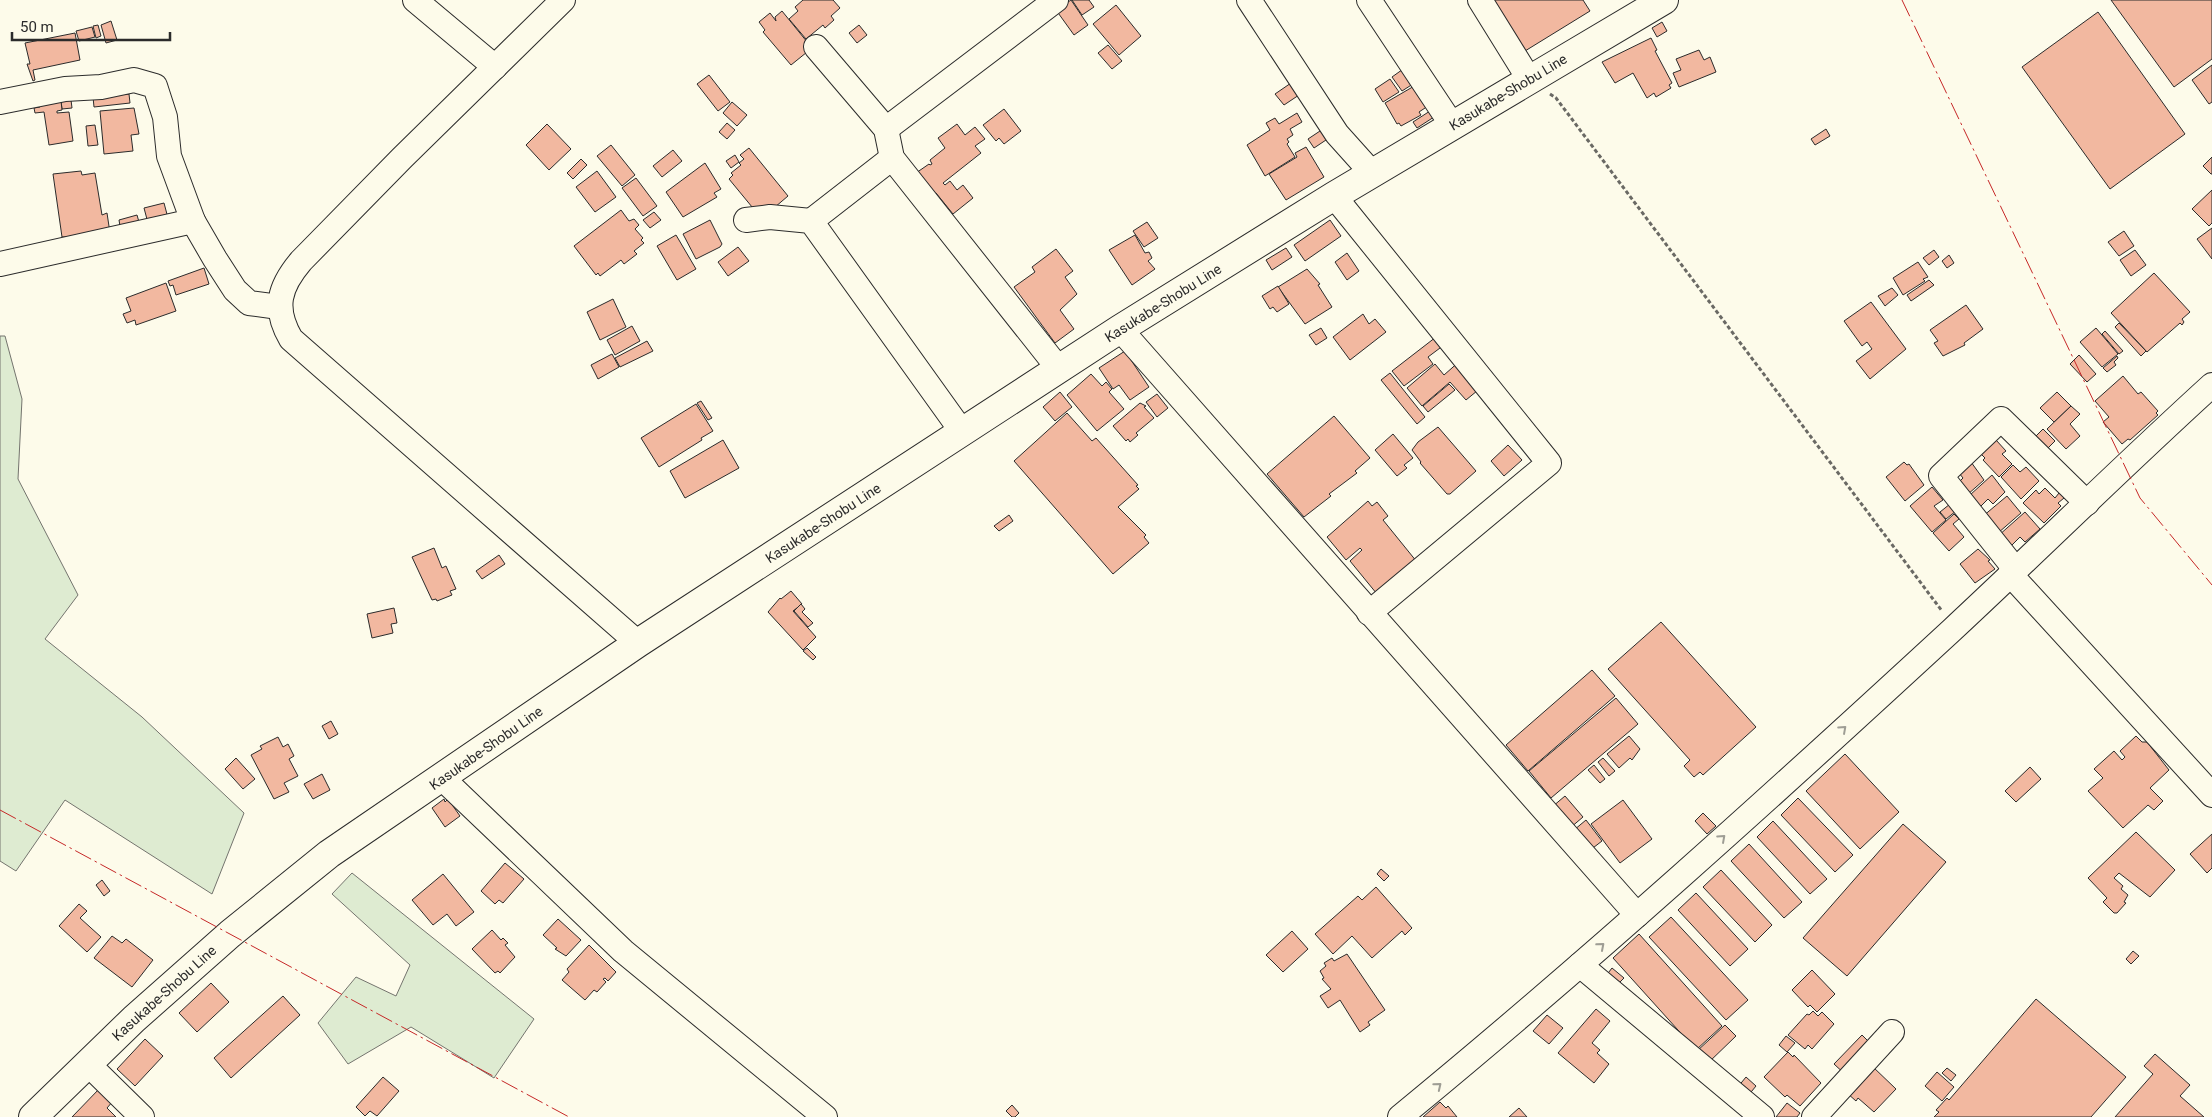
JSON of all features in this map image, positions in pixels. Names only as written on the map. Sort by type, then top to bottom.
[{"type":"main road","name":"Kasukabe-Shobu Line","points":[[33,1117],[134,1019],[230,934],[314,866],[638,643],[1120,330],[1334,196],[1664,0]]},
{"type":"street","points":[[415,0],[495,67]]},
{"type":"street","points":[[563,0],[301,261],[288,277],[279,307],[282,324],[291,338],[638,643]]},
{"type":"street","points":[[886,129],[1056,0]]},
{"type":"street","points":[[1249,0],[1337,134],[1372,173]]},
{"type":"street","points":[[1369,0],[1452,125]]},
{"type":"street","points":[[1480,0],[1529,79]]},
{"type":"street","points":[[816,47],[886,129],[892,158],[1059,369]]},
{"type":"street","points":[[0,102],[65,89],[101,87],[134,80],[156,86],[165,116],[169,156],[193,221],[235,290],[249,303],[279,307]]},
{"type":"street","points":[[746,220],[770,217],[811,221],[892,158]]},
{"type":"street","points":[[1334,196],[1549,463],[1369,613]]},
{"type":"street","points":[[0,264],[193,221]]},
{"type":"street","points":[[811,221],[963,433]]},
{"type":"street","points":[[1120,330],[1637,915]]},
{"type":"street","points":[[1400,1117],[1509,1027],[1637,915],[1954,628],[2012,571],[2212,385]]},
{"type":"street","points":[[2086,503],[2001,419],[1941,476],[2012,571],[2212,795]]},
{"type":"street","points":[[442,778],[624,952],[825,1117]]},
{"type":"street","points":[[1580,965],[1762,1117]]},
{"type":"street","points":[[1814,1117],[1892,1032]]},
{"type":"street","points":[[88,1064],[142,1117]]},
{"type":"path","points":[[1529,79],[1556,98],[1954,628]]},
{"type":"green space","points":[[0,336],[5,336],[22,399],[18,479],[78,595],[45,639],[142,717],[244,813],[212,894],[65,800],[16,871],[0,861]]},
{"type":"green space","points":[[352,873],[534,1019],[494,1078],[411,1027],[348,1064],[318,1023],[356,977],[396,996],[410,965],[332,894]]},
{"type":"building","points":[[803,0],[833,0],[840,8],[831,16],[834,20],[825,28],[823,25],[806,39],[789,19],[798,11],[795,7]]},
{"type":"building","points":[[1071,0],[1088,25],[1074,35],[1056,10]]},
{"type":"building","points":[[1072,0],[1089,0],[1094,7],[1082,15]]},
{"type":"building","points":[[1493,0],[1583,0],[1590,11],[1525,51]]},
{"type":"building","points":[[2111,0],[2212,0],[2212,59],[2174,87]]},
{"type":"building","points":[[1116,5],[1141,36],[1119,55],[1093,24]]},
{"type":"building","points":[[782,11],[812,48],[791,65],[763,32],[765,30],[759,22],[770,13],[776,21],[775,17]]},
{"type":"building","points":[[2098,12],[2185,134],[2110,189],[2022,67]]},
{"type":"building","points":[[111,21],[117,40],[106,43],[101,25]]},
{"type":"building","points":[[1662,22],[1667,31],[1657,37],[1652,28]]},
{"type":"building","points":[[98,25],[101,36],[96,38],[93,26]]},
{"type":"building","points":[[859,25],[867,35],[857,43],[849,33]]},
{"type":"building","points":[[92,27],[95,37],[79,41],[76,31]]},
{"type":"building","points":[[75,33],[80,60],[33,70],[35,80],[33,81],[27,64],[30,64],[25,43]]},
{"type":"building","points":[[1651,38],[1657,50],[1655,51],[1672,83],[1669,85],[1671,88],[1656,97],[1654,93],[1647,98],[1633,73],[1615,83],[1602,62]]},
{"type":"building","points":[[1108,45],[1122,61],[1112,69],[1098,53]]},
{"type":"building","points":[[1699,50],[1704,60],[1710,57],[1716,72],[1679,87],[1673,73],[1681,70],[1676,59]]},
{"type":"building","points":[[2212,65],[2212,102],[2209,104],[2192,80]]},
{"type":"building","points":[[1406,67],[1416,82],[1402,91],[1392,77]]},
{"type":"building","points":[[709,75],[730,102],[718,111],[697,84]]},
{"type":"building","points":[[1390,79],[1399,92],[1383,102],[1375,89]]},
{"type":"building","points":[[1291,83],[1299,95],[1284,105],[1275,94]]},
{"type":"building","points":[[1416,85],[1428,106],[1419,112],[1421,115],[1401,126],[1399,123],[1397,124],[1385,103]]},
{"type":"building","points":[[129,94],[130,103],[94,107],[93,97]]},
{"type":"building","points":[[71,100],[72,108],[62,109],[61,101]]},
{"type":"building","points":[[61,101],[62,110],[57,111],[57,113],[69,112],[73,141],[49,145],[44,112],[35,113],[34,108],[40,107],[40,104]]},
{"type":"building","points":[[732,102],[747,115],[737,126],[723,113]]},
{"type":"building","points":[[134,108],[139,134],[131,135],[133,151],[104,154],[100,111]]},
{"type":"building","points":[[1004,109],[1021,131],[1004,144],[999,138],[996,141],[983,125]]},
{"type":"building","points":[[1430,111],[1434,117],[1417,128],[1413,122]]},
{"type":"building","points":[[1297,113],[1302,122],[1290,129],[1293,135],[1287,139],[1289,142],[1287,144],[1295,157],[1265,176],[1247,145],[1270,130],[1266,123],[1275,118],[1279,124]]},
{"type":"building","points":[[727,123],[735,130],[727,139],[719,132]]},
{"type":"building","points":[[547,124],[571,149],[549,170],[526,145]]},
{"type":"building","points":[[957,124],[965,135],[975,127],[985,139],[975,146],[981,153],[943,183],[945,185],[950,181],[957,190],[963,185],[973,198],[953,214],[936,193],[933,195],[916,173],[932,164],[930,160],[945,148],[938,138]]},
{"type":"building","points":[[95,125],[98,145],[88,146],[86,126]]},
{"type":"building","points":[[1323,129],[1329,138],[1314,148],[1308,139]]},
{"type":"building","points":[[1826,129],[1830,136],[1815,145],[1811,139]]},
{"type":"building","points":[[611,145],[635,175],[622,186],[597,156]]},
{"type":"building","points":[[1306,147],[1324,177],[1286,200],[1269,174],[1297,157],[1295,153]]},
{"type":"building","points":[[749,148],[788,196],[768,213],[757,213],[729,179],[733,175],[731,173],[741,165],[739,163],[744,159],[740,155]]},
{"type":"building","points":[[673,150],[682,161],[662,177],[653,166]]},
{"type":"building","points":[[735,155],[739,162],[731,168],[726,161]]},
{"type":"building","points":[[2212,157],[2212,174],[2211,174],[2203,166]]},
{"type":"building","points":[[581,159],[587,165],[573,179],[567,173]]},
{"type":"building","points":[[705,163],[721,189],[714,193],[717,197],[683,217],[666,192]]},
{"type":"building","points":[[81,171],[82,175],[95,173],[102,215],[107,213],[110,233],[66,240],[66,237],[62,237],[53,174]]},
{"type":"building","points":[[597,171],[616,197],[595,212],[576,187]]},
{"type":"building","points":[[636,178],[657,206],[643,216],[622,188]]},
{"type":"building","points":[[2212,190],[2212,223],[2209,226],[2192,209]]},
{"type":"building","points":[[164,203],[168,218],[148,223],[144,208]]},
{"type":"building","points":[[621,210],[629,221],[634,219],[639,225],[635,229],[643,238],[641,240],[644,243],[634,251],[637,254],[624,264],[621,260],[600,276],[598,273],[596,275],[574,246]]},
{"type":"building","points":[[654,212],[661,220],[650,228],[643,220]]},
{"type":"building","points":[[137,215],[139,222],[120,226],[119,220]]},
{"type":"building","points":[[710,220],[722,244],[720,247],[696,259],[683,234]]},
{"type":"building","points":[[1330,220],[1341,236],[1305,261],[1294,245]]},
{"type":"building","points":[[1147,222],[1158,238],[1144,247],[1133,231]]},
{"type":"building","points":[[2212,228],[2212,259],[2197,239]]},
{"type":"building","points":[[2124,231],[2134,246],[2119,256],[2108,242]]},
{"type":"building","points":[[676,235],[696,269],[677,280],[657,246]]},
{"type":"building","points":[[1135,235],[1145,253],[1149,252],[1152,258],[1148,261],[1155,269],[1132,285],[1109,250]]},
{"type":"building","points":[[738,247],[749,261],[728,276],[718,262]]},
{"type":"building","points":[[1286,248],[1292,257],[1272,270],[1266,260]]},
{"type":"building","points":[[1056,249],[1073,271],[1065,277],[1077,294],[1060,310],[1074,329],[1055,343],[1014,287],[1035,272],[1032,267]]},
{"type":"building","points":[[1934,250],[1939,257],[1929,265],[1923,258]]},
{"type":"building","points":[[2135,250],[2146,265],[2131,276],[2120,260]]},
{"type":"building","points":[[1347,253],[1359,271],[1347,280],[1335,262]]},
{"type":"building","points":[[1949,255],[1954,263],[1947,268],[1942,261]]},
{"type":"building","points":[[1918,262],[1928,277],[1903,295],[1893,278]]},
{"type":"building","points":[[204,268],[209,284],[176,295],[173,285],[170,286],[168,281]]},
{"type":"building","points":[[1307,269],[1320,284],[1318,285],[1332,307],[1305,324],[1278,287]]},
{"type":"building","points":[[2154,273],[2190,312],[2182,319],[2184,322],[2182,325],[2180,323],[2147,352],[2111,313]]},
{"type":"building","points":[[1929,280],[1934,285],[1911,301],[1907,295]]},
{"type":"building","points":[[166,283],[176,311],[136,325],[135,320],[127,323],[123,314],[131,311],[126,298]]},
{"type":"building","points":[[1278,286],[1289,304],[1277,312],[1273,307],[1270,309],[1262,296]]},
{"type":"building","points":[[1892,288],[1898,295],[1885,306],[1878,296]]},
{"type":"building","points":[[613,299],[626,327],[600,340],[587,312]]},
{"type":"building","points":[[1871,302],[1906,349],[1870,379],[1856,361],[1872,349],[1867,342],[1862,346],[1844,321]]},
{"type":"building","points":[[1966,305],[1983,329],[1964,343],[1965,345],[1943,356],[1934,343],[1938,341],[1930,330]]},
{"type":"building","points":[[1363,314],[1369,324],[1375,319],[1386,332],[1350,360],[1333,337]]},
{"type":"building","points":[[2119,323],[2146,351],[2141,356],[2115,327]]},
{"type":"building","points":[[632,326],[640,341],[615,355],[607,340]]},
{"type":"building","points":[[1321,328],[1327,338],[1316,345],[1309,335]]},
{"type":"building","points":[[2096,328],[2118,354],[2102,367],[2080,342]]},
{"type":"building","points":[[2105,331],[2123,351],[2119,354],[2102,334]]},
{"type":"building","points":[[1436,337],[1444,345],[1428,357],[1433,364],[1404,386],[1392,371]]},
{"type":"building","points":[[647,341],[653,351],[620,367],[615,358]]},
{"type":"building","points":[[1125,351],[1149,387],[1130,400],[1119,385],[1113,389],[1099,368]]},
{"type":"building","points":[[612,354],[619,367],[598,379],[591,365]]},
{"type":"building","points":[[2079,355],[2096,374],[2087,382],[2070,364]]},
{"type":"building","points":[[2117,356],[2118,358],[2114,362],[2116,365],[2107,372],[2103,368]]},
{"type":"building","points":[[1461,360],[1483,386],[1466,400],[1450,382],[1422,406],[1407,388],[1435,364],[1444,375]]},
{"type":"building","points":[[1390,373],[1425,417],[1417,424],[1381,380]]},
{"type":"building","points":[[1091,374],[1102,386],[1106,382],[1112,389],[1109,392],[1124,409],[1097,431],[1067,395]]},
{"type":"building","points":[[2123,376],[2138,394],[2141,392],[2158,411],[2156,413],[2158,415],[2130,440],[2128,439],[2122,444],[2103,422],[2109,417],[2095,401]]},
{"type":"building","points":[[1449,384],[1455,390],[1428,412],[1423,406]]},
{"type":"building","points":[[1060,392],[1072,407],[1055,421],[1043,407]]},
{"type":"building","points":[[2057,392],[2071,406],[2054,422],[2040,408]]},
{"type":"building","points":[[1157,394],[1168,408],[1157,417],[1146,402]]},
{"type":"building","points":[[701,401],[712,418],[708,420],[697,403]]},
{"type":"building","points":[[1140,403],[1146,406],[1144,407],[1154,418],[1136,433],[1138,435],[1130,442],[1128,439],[1126,441],[1113,426]]},
{"type":"building","points":[[696,404],[713,431],[659,467],[641,438]]},
{"type":"building","points":[[2071,406],[2080,414],[2070,424],[2080,436],[2066,449],[2047,429]]},
{"type":"building","points":[[1067,413],[1092,441],[1096,438],[1138,485],[1136,486],[1139,489],[1118,507],[1146,535],[1144,537],[1149,543],[1113,574],[1014,461]]},
{"type":"building","points":[[1334,416],[1370,458],[1355,471],[1357,473],[1329,494],[1331,496],[1304,517],[1267,474]]},
{"type":"building","points":[[1438,427],[1476,471],[1450,494],[1447,494],[1420,463],[1412,450],[1418,442]]},
{"type":"building","points":[[2043,429],[2055,441],[2048,448],[2036,436]]},
{"type":"building","points":[[1393,434],[1413,458],[1404,465],[1407,468],[1397,476],[1375,450]]},
{"type":"building","points":[[723,440],[739,468],[685,498],[670,471]]},
{"type":"building","points":[[1996,440],[2006,451],[2002,454],[2012,464],[1999,477],[1983,460],[1985,458],[1981,454]]},
{"type":"building","points":[[1508,445],[1522,460],[1504,476],[1491,461]]},
{"type":"building","points":[[1904,462],[1907,465],[1909,464],[1924,485],[1905,501],[1886,477]]},
{"type":"building","points":[[1971,462],[1984,480],[1967,495],[1957,484],[1963,478],[1959,473]]},
{"type":"building","points":[[2013,465],[2020,472],[2026,467],[2039,481],[2021,499],[2001,477]]},
{"type":"building","points":[[1992,475],[2005,492],[1993,504],[1988,499],[1980,507],[1970,495]]},
{"type":"building","points":[[1932,487],[1943,500],[1934,506],[1946,520],[1932,532],[1910,506]]},
{"type":"building","points":[[2045,488],[2055,498],[2059,493],[2064,498],[2058,503],[2061,506],[2044,523],[2023,503],[2036,490],[2039,494]]},
{"type":"building","points":[[2007,496],[2021,513],[1998,533],[1982,517]]},
{"type":"building","points":[[1368,501],[1372,506],[1377,502],[1388,516],[1383,520],[1417,562],[1377,594],[1350,561],[1362,550],[1360,548],[1346,560],[1327,537]]},
{"type":"building","points":[[1950,504],[1956,511],[1946,519],[1940,512]]},
{"type":"building","points":[[2025,512],[2040,529],[2025,542],[2020,537],[2009,548],[1998,536]]},
{"type":"building","points":[[1954,514],[1959,519],[1953,524],[1964,537],[1949,551],[1933,533]]},
{"type":"building","points":[[1009,515],[1013,521],[999,531],[994,526]]},
{"type":"building","points":[[434,548],[442,568],[446,566],[456,589],[450,591],[452,595],[437,601],[436,599],[432,600],[412,557]]},
{"type":"building","points":[[1978,549],[1990,560],[1988,561],[1995,569],[1975,583],[1960,564]]},
{"type":"building","points":[[499,555],[505,564],[482,579],[476,571]]},
{"type":"building","points":[[791,591],[802,604],[793,611],[816,637],[803,650],[768,612],[780,598]]},
{"type":"building","points":[[801,604],[805,609],[802,612],[813,623],[808,627],[794,611]]},
{"type":"building","points":[[394,608],[397,623],[391,624],[393,633],[372,638],[367,614]]},
{"type":"building","points":[[1661,622],[1756,727],[1703,775],[1700,772],[1694,777],[1684,766],[1690,760],[1608,669]]},
{"type":"building","points":[[807,648],[816,657],[813,660],[803,651]]},
{"type":"building","points":[[1592,670],[1615,696],[1528,771],[1506,745]]},
{"type":"building","points":[[1616,698],[1638,724],[1551,798],[1529,771]]},
{"type":"building","points":[[331,721],[338,734],[329,739],[322,726]]},
{"type":"building","points":[[1629,736],[1640,749],[1632,760],[1630,758],[1619,768],[1607,754]]},
{"type":"building","points":[[2136,736],[2142,742],[2147,742],[2169,770],[2150,788],[2163,801],[2154,810],[2148,805],[2123,828],[2088,791],[2103,778],[2094,769],[2114,751],[2122,760],[2125,757],[2120,751]]},
{"type":"building","points":[[278,737],[283,747],[288,744],[294,756],[289,759],[298,776],[284,783],[289,792],[274,799],[251,755],[262,749],[260,746]]},
{"type":"building","points":[[1845,754],[1899,812],[1860,849],[1806,791]]},
{"type":"building","points":[[236,758],[255,779],[243,789],[225,769]]},
{"type":"building","points":[[1603,758],[1615,771],[1609,776],[1598,762]]},
{"type":"building","points":[[1594,765],[1605,779],[1600,783],[1588,770]]},
{"type":"building","points":[[2030,767],[2041,779],[2016,802],[2005,791]]},
{"type":"building","points":[[322,774],[330,790],[313,799],[304,784]]},
{"type":"building","points":[[1565,796],[1583,817],[1570,828],[1552,807]]},
{"type":"building","points":[[1798,798],[1853,855],[1835,872],[1781,815]]},
{"type":"building","points":[[444,799],[445,802],[448,799],[460,816],[445,827],[432,808]]},
{"type":"building","points":[[1623,800],[1652,839],[1620,863],[1591,824]]},
{"type":"building","points":[[1703,813],[1716,826],[1707,834],[1695,821]]},
{"type":"building","points":[[1586,820],[1602,841],[1589,851],[1574,830]]},
{"type":"building","points":[[1773,821],[1827,879],[1810,894],[1757,837]]},
{"type":"building","points":[[1903,824],[1946,862],[1847,976],[1803,938]]},
{"type":"building","points":[[2136,832],[2175,870],[2150,897],[2119,873],[2114,878],[2123,886],[2121,889],[2128,895],[2124,902],[2126,903],[2117,913],[2114,913],[2103,902],[2107,898],[2088,878]]},
{"type":"building","points":[[2212,834],[2212,868],[2207,873],[2190,854]]},
{"type":"building","points":[[1749,844],[1802,902],[1784,918],[1731,861]]},
{"type":"building","points":[[505,863],[524,879],[503,903],[499,900],[495,904],[481,891]]},
{"type":"building","points":[[1381,869],[1389,876],[1384,881],[1377,874]]},
{"type":"building","points":[[1721,870],[1772,925],[1755,942],[1703,887]]},
{"type":"building","points":[[443,874],[474,912],[456,926],[447,914],[433,925],[412,900]]},
{"type":"building","points":[[102,880],[110,891],[104,896],[96,885]]},
{"type":"building","points":[[1376,887],[1412,928],[1405,935],[1402,931],[1372,958],[1352,936],[1333,954],[1315,934],[1358,896],[1362,900]]},
{"type":"building","points":[[1696,893],[1748,949],[1730,966],[1678,910]]},
{"type":"building","points":[[79,904],[87,911],[80,918],[101,937],[87,952],[59,926]]},
{"type":"building","points":[[1671,917],[1748,1000],[1726,1020],[1649,937]]},
{"type":"building","points":[[558,919],[581,940],[566,956],[555,949],[557,948],[543,935]]},
{"type":"building","points":[[492,930],[501,940],[503,938],[508,943],[505,945],[515,957],[500,973],[498,971],[495,973],[472,949]]},
{"type":"building","points":[[1292,931],[1308,949],[1283,972],[1266,955]]},
{"type":"building","points":[[1639,934],[1722,1026],[1696,1050],[1613,958]]},
{"type":"building","points":[[112,936],[122,943],[126,939],[153,960],[132,987],[94,958]]},
{"type":"building","points":[[589,945],[616,972],[608,981],[605,978],[603,979],[606,982],[597,992],[594,990],[585,1000],[562,980],[569,972],[567,969]]},
{"type":"building","points":[[2133,951],[2139,956],[2131,964],[2126,959]]},
{"type":"building","points":[[1347,954],[1385,1010],[1368,1022],[1370,1025],[1360,1032],[1340,1000],[1328,1008],[1320,996],[1331,989],[1322,979],[1324,978],[1320,971],[1326,966],[1324,963],[1332,958],[1334,961]]},
{"type":"building","points":[[1612,968],[1624,978],[1616,986],[1605,977]]},
{"type":"building","points":[[1812,970],[1835,994],[1817,1012],[1810,1005],[1808,1007],[1792,990]]},
{"type":"building","points":[[211,983],[229,1002],[197,1032],[179,1013]]},
{"type":"building","points":[[283,996],[300,1015],[231,1078],[214,1058]]},
{"type":"building","points":[[2036,999],[2126,1077],[2091,1117],[1934,1117],[1939,1112],[1936,1110],[1947,1098],[1949,1100]]},
{"type":"building","points":[[1596,1009],[1610,1021],[1592,1043],[1600,1050],[1597,1053],[1609,1064],[1594,1083],[1558,1053]]},
{"type":"building","points":[[1813,1011],[1818,1016],[1822,1012],[1834,1024],[1812,1049],[1808,1045],[1805,1049],[1788,1035],[1807,1014],[1809,1015]]},
{"type":"building","points":[[1547,1015],[1563,1028],[1549,1044],[1533,1031]]},
{"type":"building","points":[[1725,1025],[1736,1036],[1707,1064],[1696,1052]]},
{"type":"building","points":[[1862,1035],[1875,1048],[1847,1076],[1834,1064]]},
{"type":"building","points":[[1786,1036],[1795,1043],[1787,1052],[1779,1045]]},
{"type":"building","points":[[145,1039],[163,1056],[135,1086],[117,1069]]},
{"type":"building","points":[[1788,1052],[1793,1057],[1794,1055],[1821,1083],[1800,1106],[1787,1095],[1785,1097],[1764,1077]]},
{"type":"building","points":[[2155,1054],[2190,1085],[2180,1096],[2204,1117],[2115,1117],[2153,1074],[2144,1066]]},
{"type":"building","points":[[1872,1066],[1896,1089],[1874,1112],[1858,1098],[1856,1101],[1847,1093]]},
{"type":"building","points":[[1947,1068],[1956,1075],[1951,1081],[1942,1073]]},
{"type":"building","points":[[1937,1072],[1954,1087],[1942,1101],[1925,1086]]},
{"type":"building","points":[[383,1077],[399,1091],[377,1116],[370,1111],[365,1116],[356,1107]]},
{"type":"building","points":[[1746,1077],[1756,1086],[1747,1097],[1737,1088]]},
{"type":"building","points":[[100,1088],[113,1101],[107,1108],[116,1117],[72,1117]]},
{"type":"building","points":[[1440,1102],[1446,1108],[1448,1106],[1457,1117],[1423,1117]]},
{"type":"building","points":[[1787,1103],[1800,1113],[1797,1117],[1776,1117]]},
{"type":"building","points":[[1012,1105],[1019,1113],[1015,1117],[1012,1117],[1006,1111]]},
{"type":"building","points":[[1519,1108],[1527,1117],[1509,1117]]},
{"type":"power","points":[[1902,0],[2140,498],[2212,585]]},
{"type":"power","points":[[0,810],[569,1117]]}]
